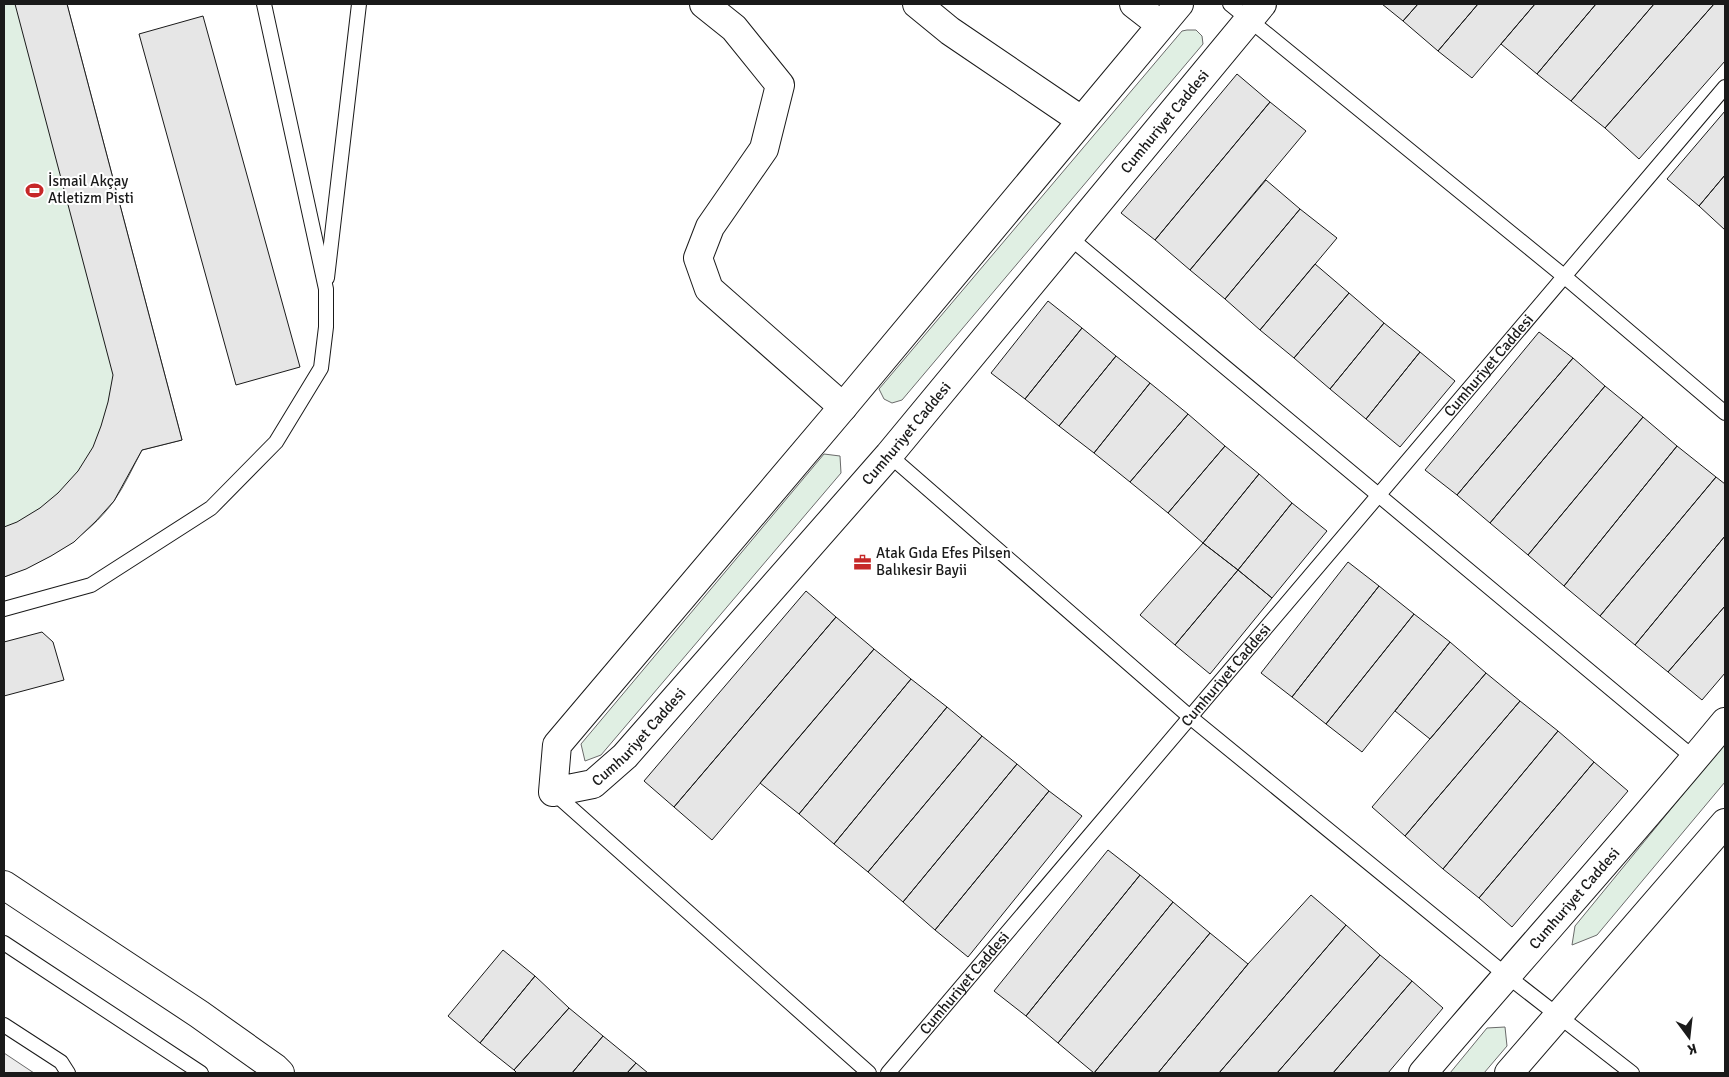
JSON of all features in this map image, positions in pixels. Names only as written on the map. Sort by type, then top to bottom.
[{"type":"street","points":[[704,4],[734,28],[780,85],[764,149],[710,227],[698,258],[710,289],[843,407]]},
{"type":"street","points":[[917,4],[950,31],[1081,120]]},
{"type":"street","points":[[1134,4],[1161,26]]},
{"type":"street","points":[[553,792],[557,745],[843,407],[1179,4]]},
{"type":"street","name":"Cumhuriyet Caddesi","points":[[553,792],[593,784],[624,756],[889,455],[1069,237],[1247,9]]},
{"type":"street","name":"Cumhuriyet Caddesi","points":[[1423,1073],[1506,974],[1695,759],[1725,722]]},
{"type":"street","points":[[1509,1073],[1725,822]]},
{"type":"street","points":[[4,885],[199,1014],[280,1073]]},
{"type":"lane","points":[[264,4],[326,289]]},
{"type":"lane","points":[[4,610],[91,585],[211,508],[276,442],[321,368],[326,327],[326,289],[359,4]]},
{"type":"lane","name":"Cumhuriyet Caddesi","points":[[1247,9],[1725,412]]},
{"type":"lane","name":"Cumhuriyet Caddesi","points":[[888,1073],[1725,87]]},
{"type":"lane","points":[[1069,237],[1695,759]]},
{"type":"lane","points":[[889,455],[1190,717],[1558,1016],[1632,1073]]},
{"type":"lane","points":[[553,792],[869,1073]]},
{"type":"lane","points":[[4,943],[201,1073]]},
{"type":"lane","points":[[4,1025],[61,1062],[68,1073]]},
{"type":"green space","points":[[4,4],[67,4],[182,440],[142,450],[114,501],[91,526],[65,547],[50,556],[4,577]]},
{"type":"green space","points":[[1196,30],[1202,36],[1203,44],[902,400],[892,403],[884,399],[879,389],[1182,31]]},
{"type":"green space","points":[[824,454],[840,456],[841,473],[601,755],[585,761],[581,744]]},
{"type":"green space","points":[[1725,743],[1725,782],[1597,935],[1572,945],[1575,926]]},
{"type":"green space","points":[[1505,1027],[1507,1046],[1484,1073],[1450,1073],[1487,1028]]},
{"type":"shaded area","points":[[4,1053],[34,1073],[4,1073]]},
{"type":"building","points":[[15,4],[67,4],[182,440],[142,450],[114,501],[74,542],[26,569],[4,577],[4,527],[17,522],[40,508],[58,493],[78,471],[93,447],[101,426],[113,375]]},
{"type":"building","points":[[1382,4],[1418,4],[1403,21]]},
{"type":"building","points":[[1418,4],[1478,4],[1438,51],[1403,21]]},
{"type":"building","points":[[1478,4],[1535,4],[1472,78],[1438,51]]},
{"type":"building","points":[[1535,4],[1596,4],[1537,74],[1501,44]]},
{"type":"building","points":[[1596,4],[1654,4],[1571,101],[1537,74]]},
{"type":"building","points":[[1654,4],[1714,4],[1605,128],[1571,101]]},
{"type":"building","points":[[1714,4],[1725,4],[1725,61],[1639,159],[1605,128]]},
{"type":"building","points":[[203,16],[300,367],[236,385],[139,34]]},
{"type":"building","points":[[1237,74],[1270,102],[1155,240],[1121,213]]},
{"type":"building","points":[[1270,102],[1306,131],[1190,270],[1155,240]]},
{"type":"building","points":[[1725,111],[1725,175],[1699,206],[1667,179]]},
{"type":"building","points":[[1725,175],[1725,230],[1699,206]]},
{"type":"building","points":[[1266,180],[1300,209],[1225,299],[1190,270]]},
{"type":"building","points":[[1300,209],[1337,238],[1260,330],[1225,299]]},
{"type":"building","points":[[1315,264],[1349,293],[1294,358],[1260,330]]},
{"type":"building","points":[[1349,293],[1384,323],[1330,389],[1294,358]]},
{"type":"building","points":[[1048,301],[1082,328],[1025,399],[991,373]]},
{"type":"building","points":[[1384,323],[1420,352],[1366,419],[1330,389]]},
{"type":"building","points":[[1082,328],[1116,356],[1059,426],[1025,399]]},
{"type":"building","points":[[1539,332],[1573,358],[1457,495],[1425,470]]},
{"type":"building","points":[[1420,352],[1455,381],[1400,447],[1366,419]]},
{"type":"building","points":[[1116,356],[1150,383],[1094,453],[1059,426]]},
{"type":"building","points":[[1573,358],[1605,386],[1490,523],[1457,495]]},
{"type":"building","points":[[1150,383],[1188,414],[1130,482],[1094,453]]},
{"type":"building","points":[[1605,386],[1643,417],[1528,555],[1490,523]]},
{"type":"building","points":[[1188,414],[1225,446],[1168,513],[1130,482]]},
{"type":"building","points":[[1643,417],[1677,446],[1564,586],[1528,555]]},
{"type":"building","points":[[1225,446],[1259,474],[1203,543],[1168,513]]},
{"type":"building","points":[[1677,446],[1716,477],[1600,616],[1564,586]]},
{"type":"building","points":[[1259,474],[1292,503],[1238,570],[1203,543]]},
{"type":"building","points":[[1716,477],[1725,484],[1725,536],[1635,645],[1600,616]]},
{"type":"building","points":[[1292,503],[1327,531],[1272,598],[1238,570]]},
{"type":"building","points":[[1725,536],[1725,606],[1668,672],[1635,645]]},
{"type":"building","points":[[1203,543],[1238,570],[1175,645],[1140,615]]},
{"type":"building","points":[[1348,562],[1379,586],[1292,697],[1261,673]]},
{"type":"building","points":[[1238,570],[1272,598],[1210,674],[1175,645]]},
{"type":"building","points":[[1379,586],[1414,614],[1326,724],[1292,697]]},
{"type":"building","points":[[806,591],[836,617],[674,807],[644,781]]},
{"type":"building","points":[[1725,606],[1725,673],[1702,700],[1668,672]]},
{"type":"building","points":[[1414,614],[1450,642],[1362,752],[1326,724]]},
{"type":"building","points":[[836,617],[874,649],[712,840],[674,807]]},
{"type":"building","points":[[42,632],[53,642],[64,680],[4,696],[4,642]]},
{"type":"building","points":[[1450,642],[1486,673],[1430,739],[1395,711]]},
{"type":"building","points":[[874,649],[911,679],[799,814],[760,783]]},
{"type":"building","points":[[1486,673],[1520,701],[1405,836],[1372,807]]},
{"type":"building","points":[[911,679],[947,707],[834,844],[799,814]]},
{"type":"building","points":[[1520,701],[1558,731],[1443,869],[1405,836]]},
{"type":"building","points":[[947,707],[982,736],[868,872],[834,844]]},
{"type":"building","points":[[1558,731],[1594,762],[1479,898],[1443,869]]},
{"type":"building","points":[[982,736],[1017,764],[903,902],[868,872]]},
{"type":"building","points":[[1594,762],[1628,791],[1512,927],[1479,898]]},
{"type":"building","points":[[1017,764],[1049,791],[935,930],[903,902]]},
{"type":"building","points":[[1049,791],[1082,816],[968,957],[935,930]]},
{"type":"building","points":[[1108,850],[1140,875],[1026,1016],[994,991]]},
{"type":"building","points":[[1140,875],[1173,902],[1058,1043],[1026,1016]]},
{"type":"building","points":[[1311,895],[1346,925],[1219,1073],[1158,1073],[1248,964]]},
{"type":"building","points":[[1173,902],[1210,933],[1094,1073],[1058,1043]]},
{"type":"building","points":[[1346,925],[1380,955],[1277,1073],[1219,1073]]},
{"type":"building","points":[[1210,933],[1248,964],[1158,1073],[1094,1073]]},
{"type":"building","points":[[503,950],[535,976],[480,1043],[448,1016]]},
{"type":"building","points":[[1380,955],[1412,981],[1333,1073],[1277,1073]]},
{"type":"building","points":[[535,976],[569,1008],[514,1070],[480,1043]]},
{"type":"building","points":[[1412,981],[1443,1008],[1388,1073],[1333,1073]]},
{"type":"building","points":[[569,1008],[603,1036],[572,1073],[517,1073],[514,1070]]},
{"type":"building","points":[[603,1036],[636,1063],[627,1073],[572,1073]]},
{"type":"building","points":[[636,1063],[648,1073],[627,1073]]},
{"type":"place","name":"İsmail Akçay Atletizm Pisti","points":[[34,190]]},
{"type":"place","name":"Atak Gıda Efes Pilsen Balıkesir Bayii","points":[[862,562]]}]
